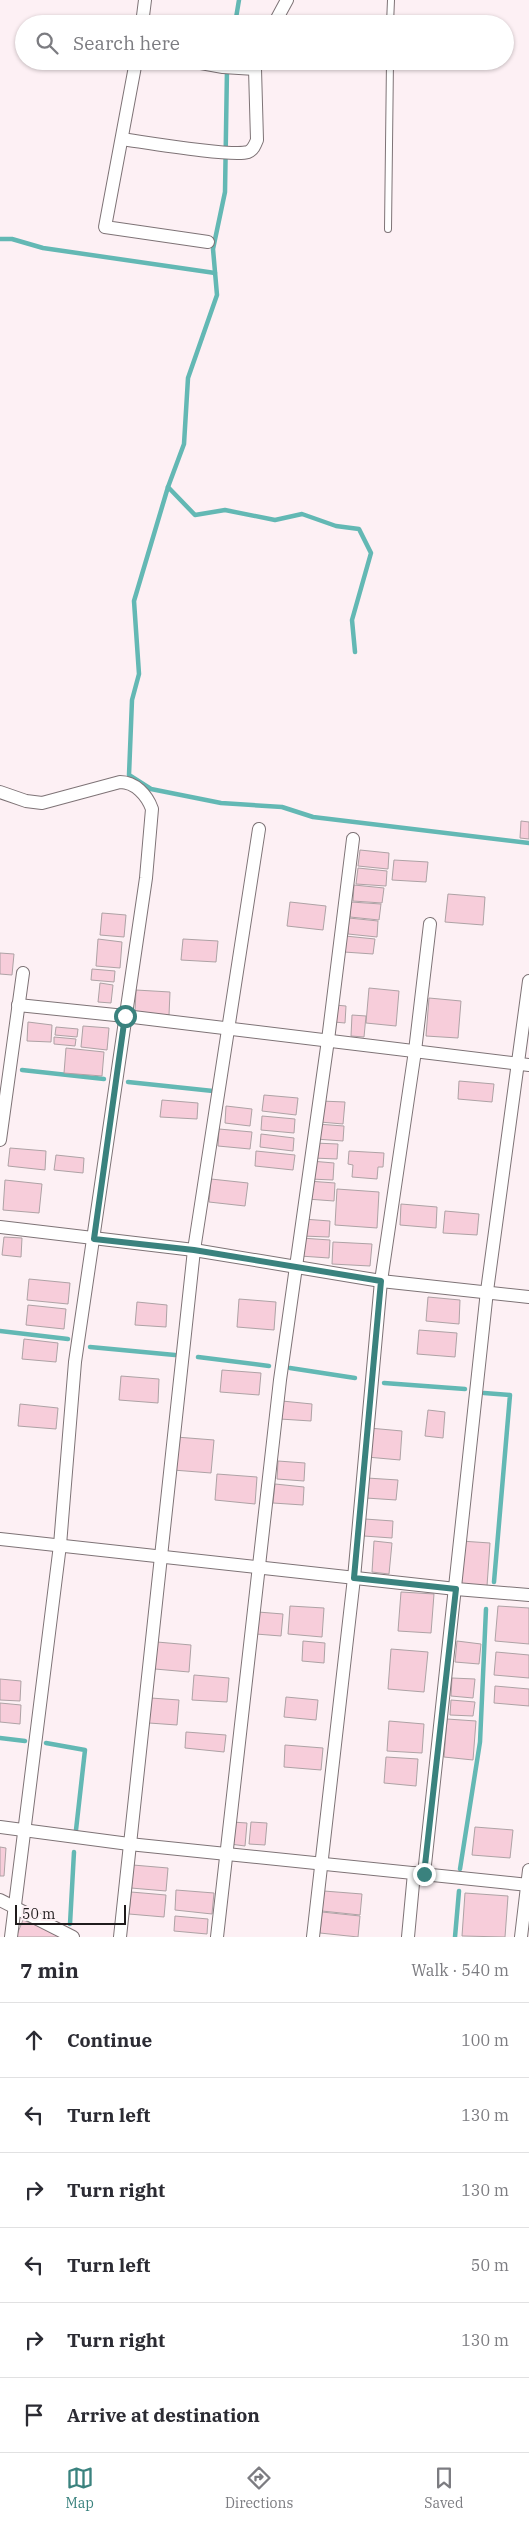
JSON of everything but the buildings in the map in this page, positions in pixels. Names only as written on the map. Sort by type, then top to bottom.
[{"type":"street","points":[[143,15],[145,0]]},
{"type":"street","points":[[279,15],[287,0]]},
{"type":"street","points":[[134,70],[105,227],[208,242]]},
{"type":"street","points":[[122,139],[229,152],[248,152],[253,148],[257,140],[256,70]]},
{"type":"street","points":[[0,792],[26,801],[42,803],[120,782],[128,782],[148,799],[152,809],[146,878],[75,1362],[60,1546],[10,1937]]},
{"type":"street","points":[[120,1937],[194,1250],[230,1028],[259,829]]},
{"type":"street","points":[[217,1937],[294,1267],[328,1040],[353,839]]},
{"type":"street","points":[[313,1937],[354,1578],[381,1281],[415,1051],[430,924]]},
{"type":"street","points":[[0,1140],[22,973]]},
{"type":"street","points":[[408,1937],[419,1874],[456,1589],[487,1291],[523,1064],[529,981]]},
{"type":"street","points":[[18,1006],[230,1028],[523,1064]]},
{"type":"street","points":[[0,1227],[194,1250],[381,1281],[529,1297]]},
{"type":"street","points":[[0,1539],[456,1589],[529,1595]]},
{"type":"street","points":[[0,1827],[129,1844],[528,1884]]},
{"type":"street","points":[[521,1937],[529,1870]]},
{"type":"street","points":[[0,1900],[73,1937]]},
{"type":"lane","points":[[391,0],[391,15]]},
{"type":"lane","points":[[388,229],[390,70]]},
{"type":"waterway","points":[[236,15],[239,0]]},
{"type":"waterway","points":[[227,70],[225,192],[213,249],[217,295],[188,378],[184,444],[168,487],[134,601],[139,674],[132,700],[129,775],[151,789],[221,803],[282,807],[313,817],[529,843]]},
{"type":"waterway","points":[[0,239],[12,239],[43,248],[215,273]]},
{"type":"waterway","points":[[168,487],[195,515],[225,510],[275,520],[302,514],[336,526],[359,529],[371,553],[352,620],[355,652]]},
{"type":"waterway","points":[[22,1070],[104,1079]]},
{"type":"waterway","points":[[128,1082],[213,1091]]},
{"type":"waterway","points":[[0,1331],[68,1339]]},
{"type":"waterway","points":[[90,1347],[175,1355]]},
{"type":"waterway","points":[[198,1357],[269,1366]]},
{"type":"waterway","points":[[290,1368],[355,1378]]},
{"type":"waterway","points":[[384,1383],[465,1389]]},
{"type":"waterway","points":[[484,1393],[510,1395],[494,1582]]},
{"type":"waterway","points":[[460,1869],[480,1742],[486,1609]]},
{"type":"waterway","points":[[0,1738],[25,1741]]},
{"type":"waterway","points":[[46,1743],[85,1750],[76,1830]]},
{"type":"waterway","points":[[70,1924],[74,1852]]},
{"type":"waterway","points":[[455,1937],[459,1891]]},
{"type":"route","points":[[125,1016],[94,1239],[194,1250],[381,1281],[354,1578],[456,1589],[424,1874]]}]
